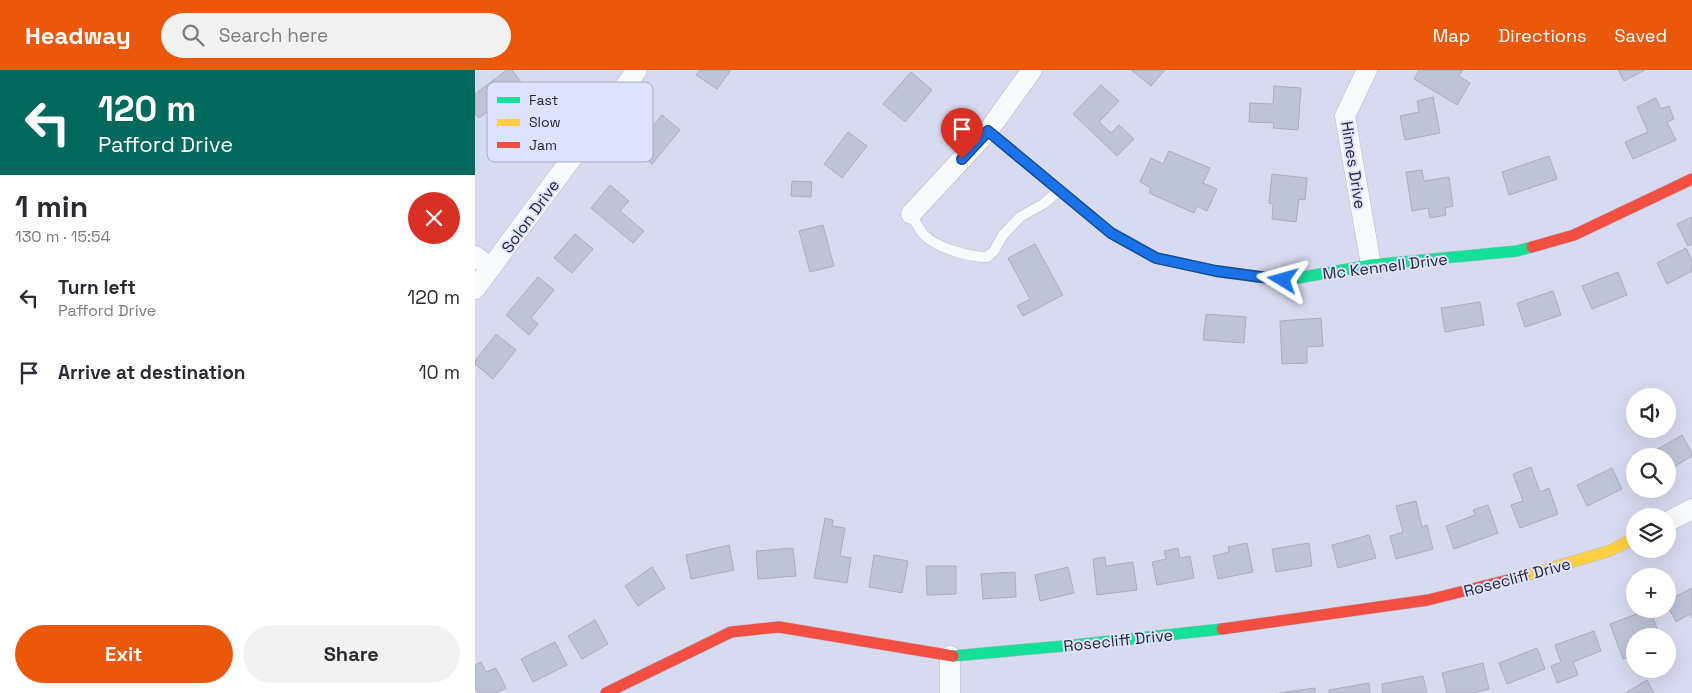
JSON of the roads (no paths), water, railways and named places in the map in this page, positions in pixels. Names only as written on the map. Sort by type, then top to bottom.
[{"type":"street","name":"Solon Drive","points":[[628,82],[637,70]]},
{"type":"street","points":[[911,214],[988,131],[1032,70]]},
{"type":"street","name":"Himes Drive","points":[[1367,70],[1345,116],[1371,265]]},
{"type":"street","name":"Mc Kennell Drive","points":[[988,131],[1111,233],[1156,258],[1216,271],[1283,280],[1371,265],[1517,251],[1574,235],[1692,179]]},
{"type":"street","name":"Solon Drive","points":[[475,289],[569,162]]},
{"type":"street","points":[[475,256],[491,268]]},
{"type":"street","points":[[1676,517],[1692,509]]},
{"type":"street","name":"Rosecliff Drive","points":[[606,693],[731,632],[779,627],[950,656],[1075,645],[1232,628],[1427,600],[1534,574],[1609,550],[1626,542]]},
{"type":"street","points":[[950,656],[950,693]]},
{"type":"lane","points":[[911,214],[924,235],[932,240],[958,253],[987,257],[994,250],[1003,235],[1020,218],[1043,204],[1060,190]]}]
